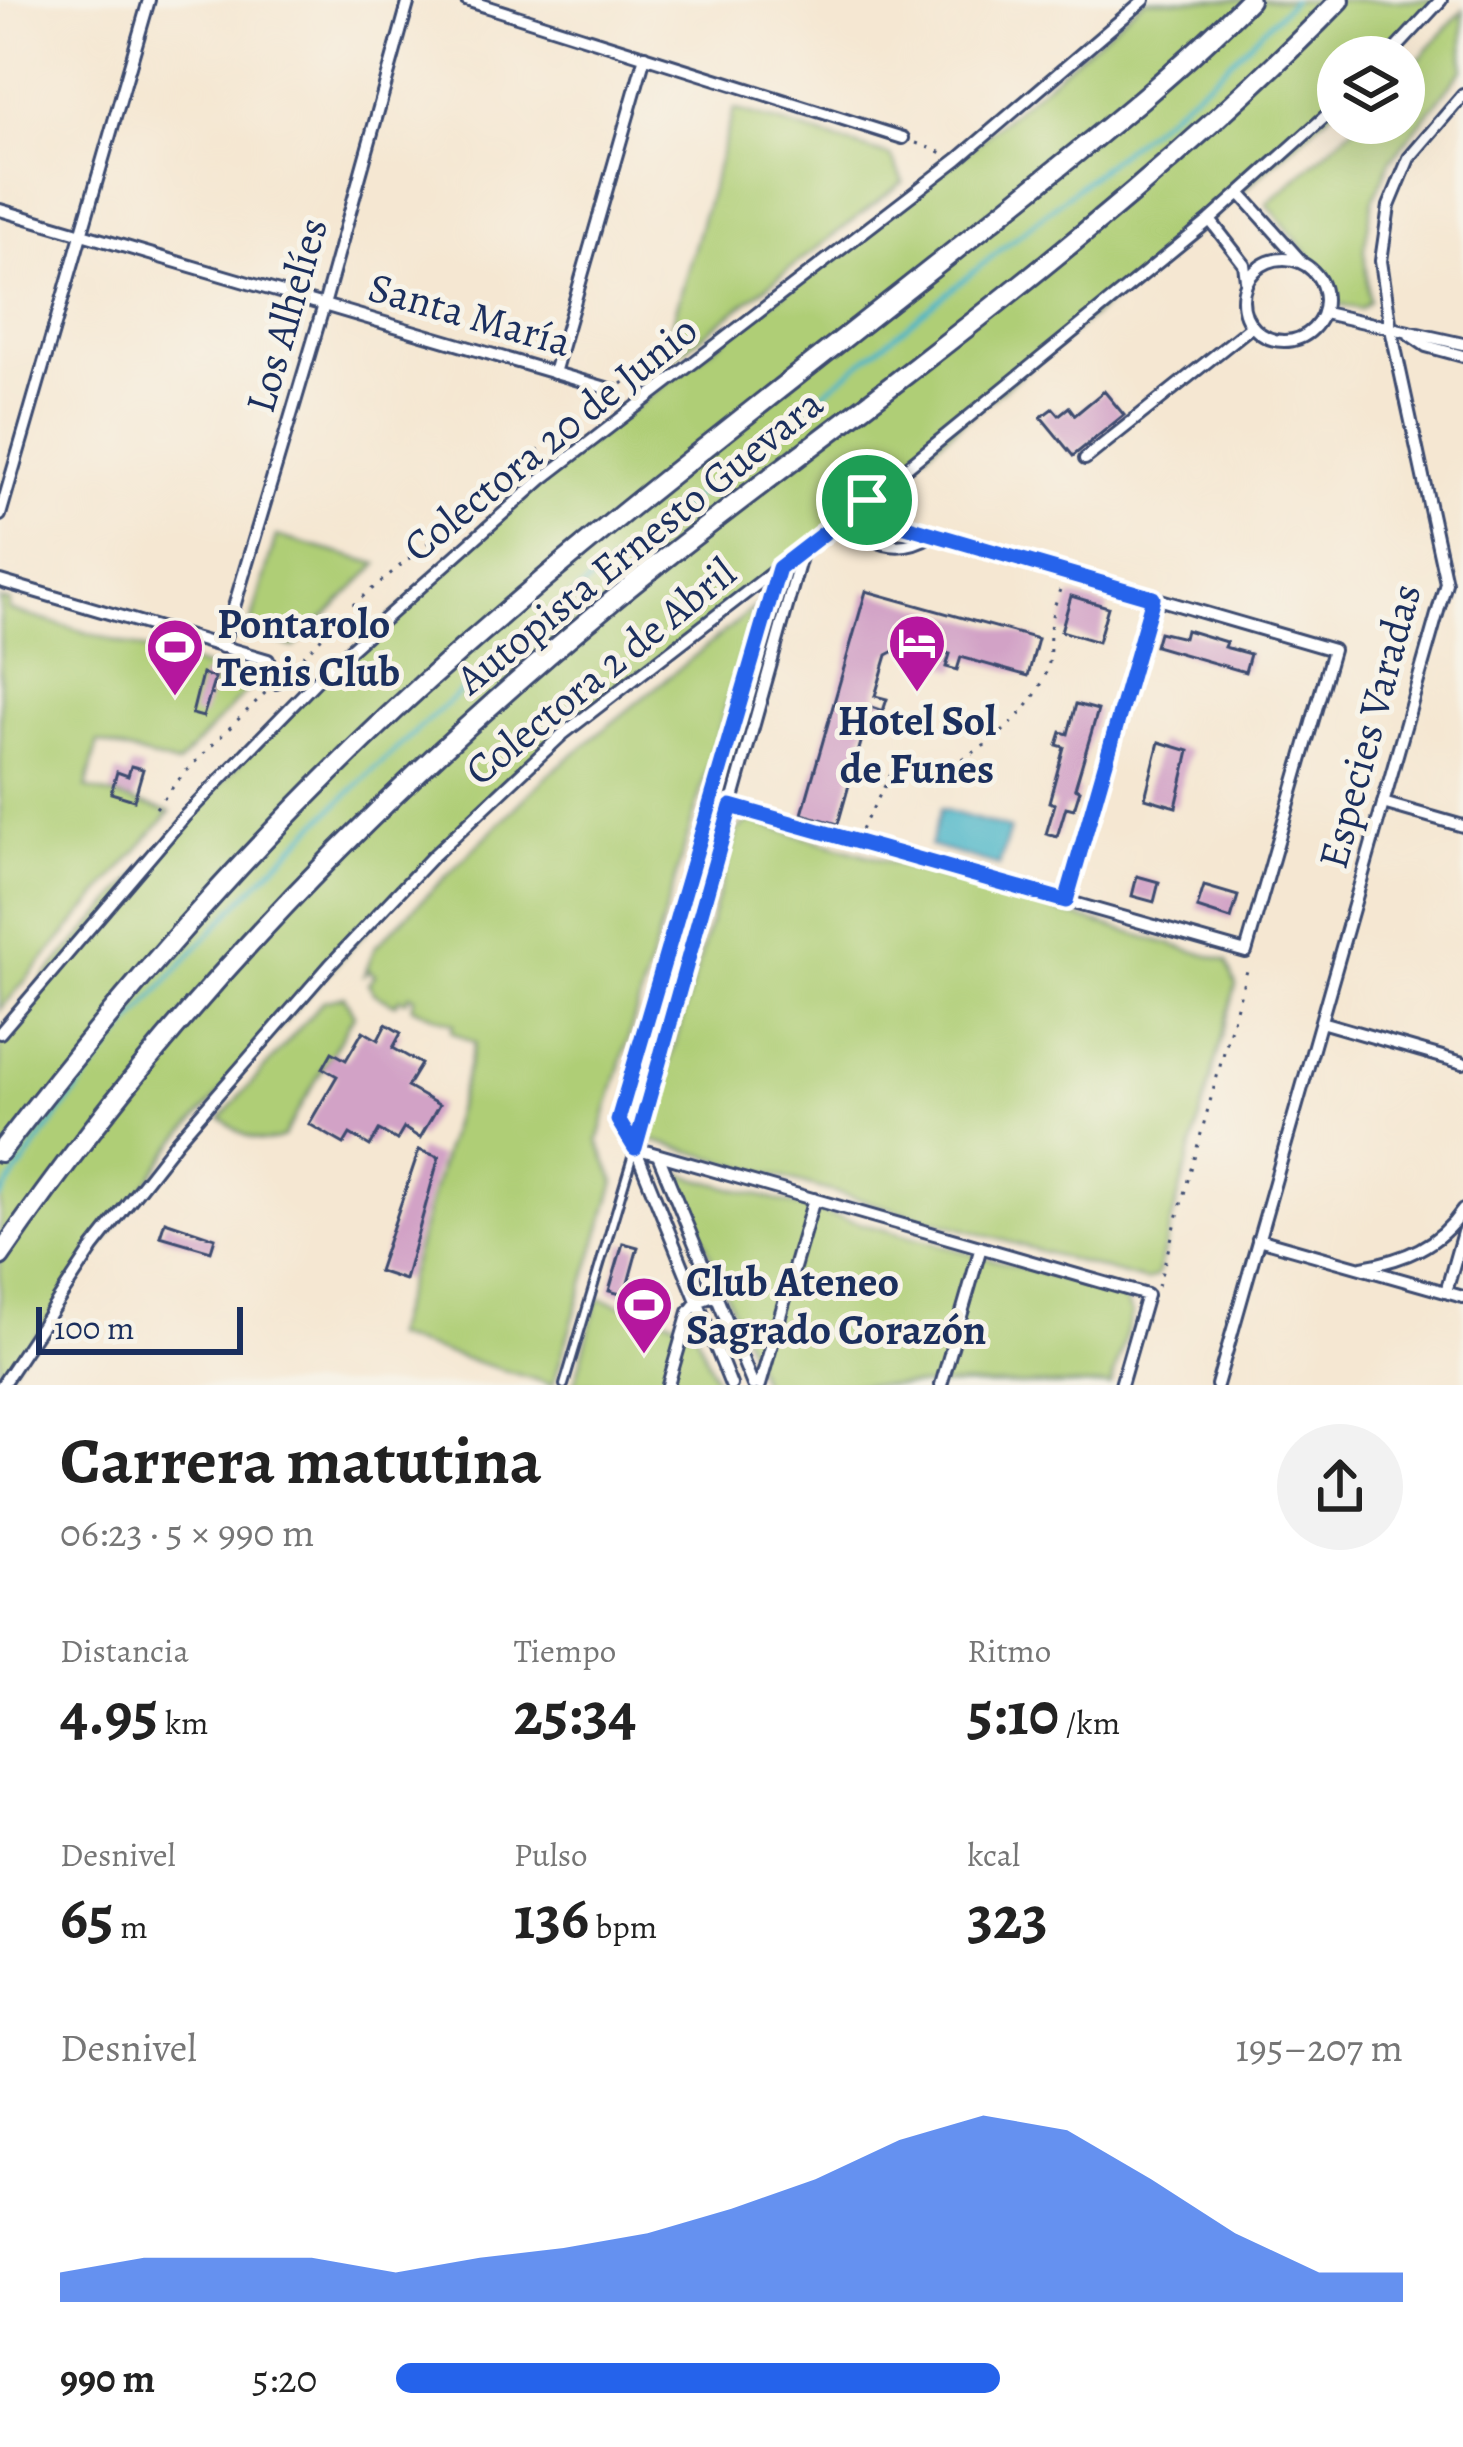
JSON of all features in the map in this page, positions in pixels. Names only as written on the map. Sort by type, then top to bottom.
[{"type":"highway","name":"Autopista Ernesto Guevara","points":[[0,1152],[159,952],[356,746],[565,562],[1141,101],[1250,0]]},
{"type":"highway","name":"Autopista Ernesto Guevara","points":[[0,1256],[105,1113],[218,978],[434,754],[616,598],[1065,250],[1178,155],[1340,0]]},
{"type":"street","points":[[0,515],[149,0]]},
{"type":"street","name":"Los Alhelíes","points":[[222,647],[409,0]]},
{"type":"street","points":[[466,0],[903,138]]},
{"type":"street","name":"Colectora 20 de Junio","points":[[0,1033],[184,816],[326,671],[542,479],[958,159],[1144,0]]},
{"type":"street","points":[[1408,36],[1441,0]]},
{"type":"street","points":[[554,373],[645,56]]},
{"type":"street","name":"Especies Varadas","points":[[1216,1385],[1447,584],[1390,329],[1381,261],[1389,206],[1409,158],[1458,107],[1463,95]]},
{"type":"street","name":"Colectora 2 de Abril","points":[[2,1385],[93,1248],[177,1141],[330,965],[433,856],[562,734],[867,500],[1210,220],[1317,125]]},
{"type":"street","points":[[1210,220],[1244,264],[1243,306],[1252,326],[1273,340],[1298,339],[1318,324],[1324,313],[1322,284],[1240,193]]},
{"type":"street","name":"Santa María","points":[[0,210],[613,390]]},
{"type":"street","points":[[1246,284],[1264,263],[1290,258],[1303,262]]},
{"type":"street","points":[[1324,313],[1410,335],[1426,346],[1463,356]]},
{"type":"street","points":[[1084,459],[1252,326]]},
{"type":"street","points":[[1410,335],[1426,333],[1463,344]]},
{"type":"street","points":[[711,800],[1246,952],[1333,650],[932,535],[882,518],[867,500]]},
{"type":"street","points":[[847,515],[864,536],[898,547],[932,535]]},
{"type":"street","points":[[635,1148],[802,550]]},
{"type":"street","points":[[730,1385],[635,1148],[618,1120],[779,568]]},
{"type":"street","points":[[0,581],[268,660],[276,683]]},
{"type":"street","points":[[1447,584],[1463,588]]},
{"type":"street","points":[[1066,901],[1153,598]]},
{"type":"street","points":[[1383,803],[1463,826]]},
{"type":"street","points":[[1321,1022],[1463,1063]]},
{"type":"street","points":[[635,1148],[1147,1294],[1121,1385]]},
{"type":"street","points":[[658,1155],[756,1385]]},
{"type":"street","points":[[756,1385],[814,1199]]},
{"type":"street","points":[[1359,1268],[1414,1254],[1431,1244],[1463,1210]]},
{"type":"street","points":[[1446,1292],[1463,1232]]},
{"type":"street","points":[[1258,1239],[1463,1297]]},
{"type":"street","points":[[1431,1244],[1442,1247],[1453,1266]]},
{"type":"street","points":[[941,1385],[981,1247]]},
{"type":"street","points":[[1414,1254],[1416,1284]]},
{"type":"street","points":[[668,1385],[689,1312],[697,1302],[716,1295]]},
{"type":"lane","points":[[564,1385],[635,1148]]},
{"type":"path","points":[[903,138],[958,159]]},
{"type":"path","points":[[156,808],[184,772],[372,590],[484,493],[656,358]]},
{"type":"path","points":[[893,766],[939,770],[982,746],[1029,705],[1052,653],[1052,620],[1065,572]]},
{"type":"path","points":[[212,696],[215,685]]},
{"type":"path","points":[[856,841],[903,752]]},
{"type":"path","points":[[1147,1294],[1160,1285],[1248,965],[1246,952]]},
{"type":"green space","points":[[1144,0],[1441,0],[1408,36],[1317,36],[1317,124],[1210,220],[867,500],[563,734],[433,856],[177,1141],[0,1385],[0,1033],[46,975],[291,707],[542,479],[958,159]]},
{"type":"green space","points":[[1463,10],[1463,69],[1425,117],[1425,53]]},
{"type":"green space","points":[[734,109],[891,156],[903,182],[659,369]]},
{"type":"green space","points":[[1334,144],[1403,144],[1390,161],[1373,200],[1364,250],[1369,301],[1360,309],[1338,304],[1326,277],[1267,204]]},
{"type":"green space","points":[[276,536],[378,564],[294,647],[248,634]]},
{"type":"green space","points":[[776,597],[781,599],[731,777],[726,776]]},
{"type":"green space","points":[[0,599],[10,602],[9,610],[246,679],[250,687],[177,765],[98,742],[86,788],[170,812],[0,1010]]},
{"type":"green space","points":[[755,607],[598,1141],[615,1182],[553,1385],[392,1337],[475,1043],[451,1031],[454,1024],[412,1007],[415,997],[400,998],[395,1004],[374,993],[368,983],[375,975],[369,970],[365,973],[375,947],[550,773]]},
{"type":"green space","points":[[750,821],[1227,961],[1236,985],[1157,1276],[1146,1281],[647,1139],[737,830]]},
{"type":"green space","points":[[709,830],[715,831],[632,1118],[627,1116]]},
{"type":"green space","points":[[344,996],[354,1015],[283,1137],[258,1140],[221,1118],[323,1001]]},
{"type":"green space","points":[[677,1173],[1122,1295],[1132,1314],[1111,1385],[763,1385]]},
{"type":"green space","name":"Club Ateneo Sagrado Corazón","points":[[598,1298],[693,1326],[718,1385],[574,1385]]},
{"type":"water","points":[[941,809],[1010,829],[999,866],[930,846]]},
{"type":"building","points":[[1104,391],[1124,415],[1073,456],[1041,417],[1053,408],[1059,415],[1069,407],[1075,415]]},
{"type":"building","points":[[866,591],[1038,639],[1028,676],[961,657],[957,670],[946,667],[950,654],[910,643],[887,655],[875,696],[887,699],[883,711],[871,707],[838,824],[802,814]]},
{"type":"building","points":[[1071,596],[1108,607],[1098,642],[1061,631]]},
{"type":"building","points":[[1186,630],[1250,654],[1245,672],[1155,646],[1159,632],[1184,638]]},
{"type":"building","points":[[202,674],[215,678],[203,717],[192,714]]},
{"type":"building","points":[[1076,704],[1098,710],[1075,788],[1080,790],[1074,809],[1066,807],[1057,837],[1046,834],[1064,747],[1057,745],[1061,732],[1068,734]]},
{"type":"building","points":[[1159,742],[1189,751],[1176,807],[1145,798]]},
{"type":"building","points":[[131,766],[143,769],[134,800],[111,793],[117,772],[128,776]]},
{"type":"building","points":[[1137,876],[1159,882],[1154,902],[1132,896]]},
{"type":"building","points":[[1204,886],[1238,896],[1231,919],[1197,908]]},
{"type":"building","points":[[386,1024],[401,1033],[393,1048],[421,1064],[407,1087],[439,1105],[420,1138],[404,1128],[397,1140],[379,1130],[370,1146],[350,1134],[344,1144],[309,1124],[337,1076],[323,1068],[332,1052],[346,1060],[363,1031],[378,1040]]},
{"type":"building","points":[[419,1150],[439,1157],[405,1280],[378,1271]]},
{"type":"building","points":[[165,1221],[215,1238],[211,1251],[160,1236]]},
{"type":"building","points":[[623,1243],[638,1247],[628,1283],[650,1289],[647,1301],[609,1291]]},
{"type":"waterway","points":[[0,1198],[77,1090],[161,988],[345,796],[544,620],[1222,70],[1293,0]]},
{"type":"place","name":"Hotel Sol de Funes","points":[[917,694]]},
{"type":"place","name":"Pontarolo Tenis Club","points":[[175,698]]},
{"type":"place","name":"Club Ateneo Sagrado Corazón","points":[[644,1356]]},
{"type":"route","points":[[867,500],[885,520],[1153,598],[1066,901],[731,806],[635,1148],[618,1120],[779,568],[867,500]]}]
